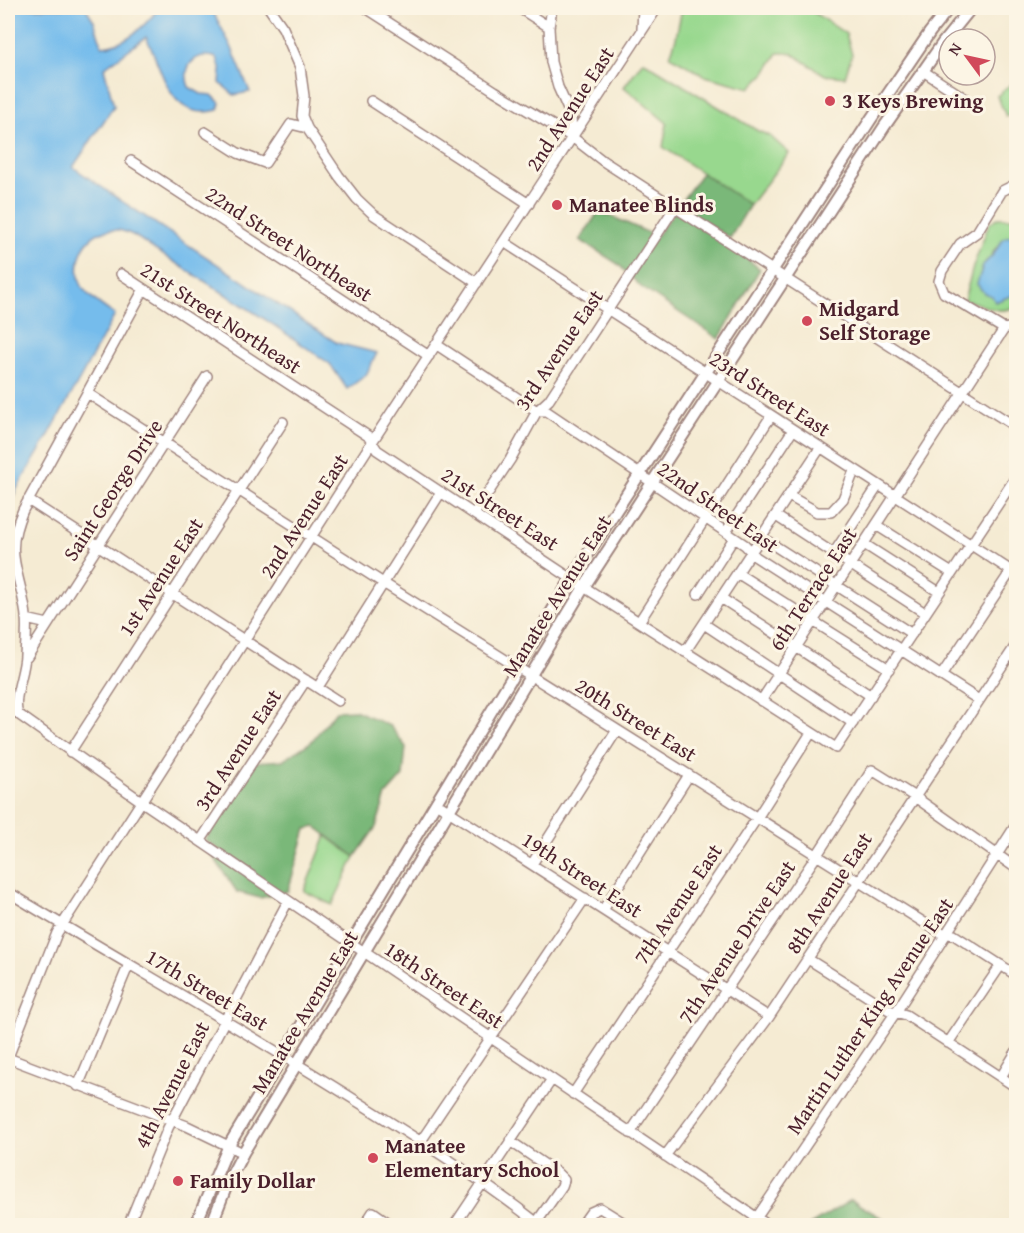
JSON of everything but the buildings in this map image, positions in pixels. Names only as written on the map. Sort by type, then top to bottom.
[{"type":"main road","name":"Manatee Avenue East","points":[[195,1226],[229,1145],[572,578],[913,55],[949,8]]},
{"type":"main road","name":"Manatee Avenue East","points":[[211,1226],[228,1182],[243,1153],[584,587],[923,71],[971,8]]},
{"type":"street","points":[[269,8],[291,44],[300,66],[304,96],[302,111],[307,128],[339,176],[357,199],[374,215],[477,283]]},
{"type":"street","points":[[366,8],[495,92],[572,137],[603,161],[1017,427]]},
{"type":"street","points":[[519,8],[549,27]]},
{"type":"street","points":[[552,8],[549,27],[551,62],[558,87],[571,116],[572,137]]},
{"type":"street","points":[[641,32],[643,8]]},
{"type":"street","name":"2nd Avenue East","points":[[8,1058],[57,933],[372,442],[657,8]]},
{"type":"street","points":[[923,71],[972,103]]},
{"type":"street","points":[[371,101],[529,204]]},
{"type":"street","points":[[205,132],[238,153],[265,163],[291,124],[307,128]]},
{"type":"street","name":"22nd Street Northeast","points":[[130,161],[429,356]]},
{"type":"street","points":[[1017,184],[1002,191],[977,232],[960,244],[942,271],[939,281],[944,293],[1004,328],[1017,326]]},
{"type":"street","name":"3rd Avenue East","points":[[474,514],[510,460],[537,411],[549,400],[675,207]]},
{"type":"street","name":"23rd Street East","points":[[504,242],[854,471],[1014,572]]},
{"type":"street","name":"21st Street Northeast","points":[[121,273],[302,392]]},
{"type":"street","points":[[25,659],[26,619],[14,567],[13,544],[18,522],[144,289]]},
{"type":"street","name":"6th Terrace East","points":[[761,701],[964,393],[1004,328]]},
{"type":"street","name":"22nd Street East","points":[[436,345],[537,411],[546,411],[730,535],[756,557],[979,700]]},
{"type":"street","name":"Saint George Drive","points":[[25,659],[207,376]]},
{"type":"street","name":"21st Street East","points":[[302,392],[368,436],[377,450],[811,733],[836,748],[853,723]]},
{"type":"street","name":"20th Street East","points":[[87,393],[312,538],[858,882],[939,932],[954,936],[1017,975]]},
{"type":"street","points":[[639,622],[771,416]]},
{"type":"street","name":"1st Avenue East","points":[[70,752],[283,422]]},
{"type":"street","points":[[698,594],[730,535],[793,430]]},
{"type":"street","points":[[686,652],[820,448]]},
{"type":"street","points":[[789,496],[817,512],[831,512],[843,499],[854,471]]},
{"type":"street","points":[[704,624],[853,723],[1017,477]]},
{"type":"street","points":[[834,553],[878,486]]},
{"type":"street","points":[[318,687],[441,492]]},
{"type":"street","points":[[28,500],[338,701]]},
{"type":"street","points":[[776,516],[925,613]]},
{"type":"street","points":[[876,525],[952,573]]},
{"type":"street","points":[[761,537],[912,634]]},
{"type":"street","points":[[864,544],[939,592]]},
{"type":"street","points":[[941,676],[1014,572]]},
{"type":"street","points":[[737,573],[889,669]]},
{"type":"street","points":[[721,598],[871,696]]},
{"type":"street","points":[[26,619],[48,624]]},
{"type":"street","name":"8th Avenue East","points":[[665,1156],[769,1017],[1017,645]]},
{"type":"street","name":"18th Street East","points":[[25,659],[16,705],[18,714],[141,801],[665,1156],[753,1221],[769,1226]]},
{"type":"street","name":"3rd Avenue East","points":[[201,840],[306,680]]},
{"type":"street","points":[[532,864],[617,730]]},
{"type":"street","name":"7th Avenue East","points":[[573,1094],[811,733]]},
{"type":"street","name":"7th Avenue Drive East","points":[[630,1133],[872,770],[915,797]]},
{"type":"street","points":[[603,910],[688,775]]},
{"type":"street","points":[[915,797],[1017,868]]},
{"type":"street","name":"19th Street East","points":[[436,803],[769,1017]]},
{"type":"street","name":"Martin Luther King Avenue East","points":[[753,1221],[896,1012],[1017,825]]},
{"type":"street","name":"17th Street East","points":[[8,892],[297,1064],[421,1141],[483,1183],[535,1224]]},
{"type":"street","points":[[421,1141],[585,898]]},
{"type":"street","name":"4th Avenue East","points":[[128,1226],[171,1121],[288,901]]},
{"type":"street","points":[[808,958],[889,1010],[906,1016],[1017,1087]]},
{"type":"street","points":[[78,1086],[129,964]]},
{"type":"street","points":[[948,1043],[1001,965]]},
{"type":"street","points":[[1000,1077],[1017,1052]]},
{"type":"street","points":[[8,1058],[187,1126],[243,1153]]},
{"type":"street","points":[[454,1226],[552,1079]]},
{"type":"street","points":[[510,1142],[564,1180],[535,1224]]},
{"type":"street","points":[[581,1226],[591,1212],[600,1208],[628,1226]]},
{"type":"street","points":[[364,1226],[373,1212],[393,1226]]},
{"type":"green space","points":[[682,8],[807,8],[846,34],[852,54],[845,77],[825,75],[791,53],[778,53],[765,73],[750,88],[705,76],[670,56]]},
{"type":"green space","points":[[643,61],[770,136],[789,153],[750,205],[663,147],[667,123],[624,87]]},
{"type":"green space","points":[[1016,80],[1016,117],[1006,116],[997,96]]},
{"type":"green space","points":[[702,173],[750,205],[730,238],[678,206]]},
{"type":"green space","points":[[599,211],[656,236],[675,211],[736,250],[760,269],[719,339],[641,287],[618,264],[580,240]]},
{"type":"green space","points":[[997,218],[1016,218],[1016,240],[1010,237],[995,249],[990,259],[986,261],[979,286],[992,297],[1000,300],[1016,294],[1016,306],[1003,310],[964,300],[989,224]]},
{"type":"green space","points":[[355,710],[390,726],[406,747],[403,776],[386,795],[376,827],[355,857],[316,827],[306,829],[288,891],[282,893],[205,840],[256,762],[283,760],[311,742],[336,711]]},
{"type":"green space","points":[[326,836],[355,857],[332,905],[304,891]]},
{"type":"green space","points":[[209,850],[274,895],[260,898],[237,892]]},
{"type":"green space","points":[[851,1200],[894,1225],[810,1225]]},
{"type":"water","points":[[8,8],[86,8],[94,21],[102,46],[119,42],[134,33],[159,8],[211,8],[231,46],[250,92],[234,95],[220,83],[221,71],[217,58],[203,56],[197,58],[189,66],[187,79],[189,87],[201,94],[212,95],[220,103],[218,110],[201,112],[188,109],[170,91],[146,37],[104,68],[114,106],[73,167],[337,343],[377,353],[366,375],[347,389],[330,364],[138,238],[127,232],[116,230],[101,232],[86,243],[78,270],[83,288],[115,315],[16,490],[8,511]]},
{"type":"water","points":[[1010,236],[1016,240],[1016,294],[995,302],[992,296],[984,293],[977,284],[983,265],[1004,238]]},
{"type":"water","points":[[8,595],[12,615],[13,646],[8,677]]},
{"type":"place","name":"3 Keys Brewing","points":[[830,101]]},
{"type":"place","name":"Manatee Blinds","points":[[557,205]]},
{"type":"place","name":"Midgard Self Storage","points":[[807,321]]},
{"type":"place","name":"Manatee Elementary School","points":[[373,1158]]},
{"type":"place","name":"Family Dollar","points":[[178,1181]]}]
